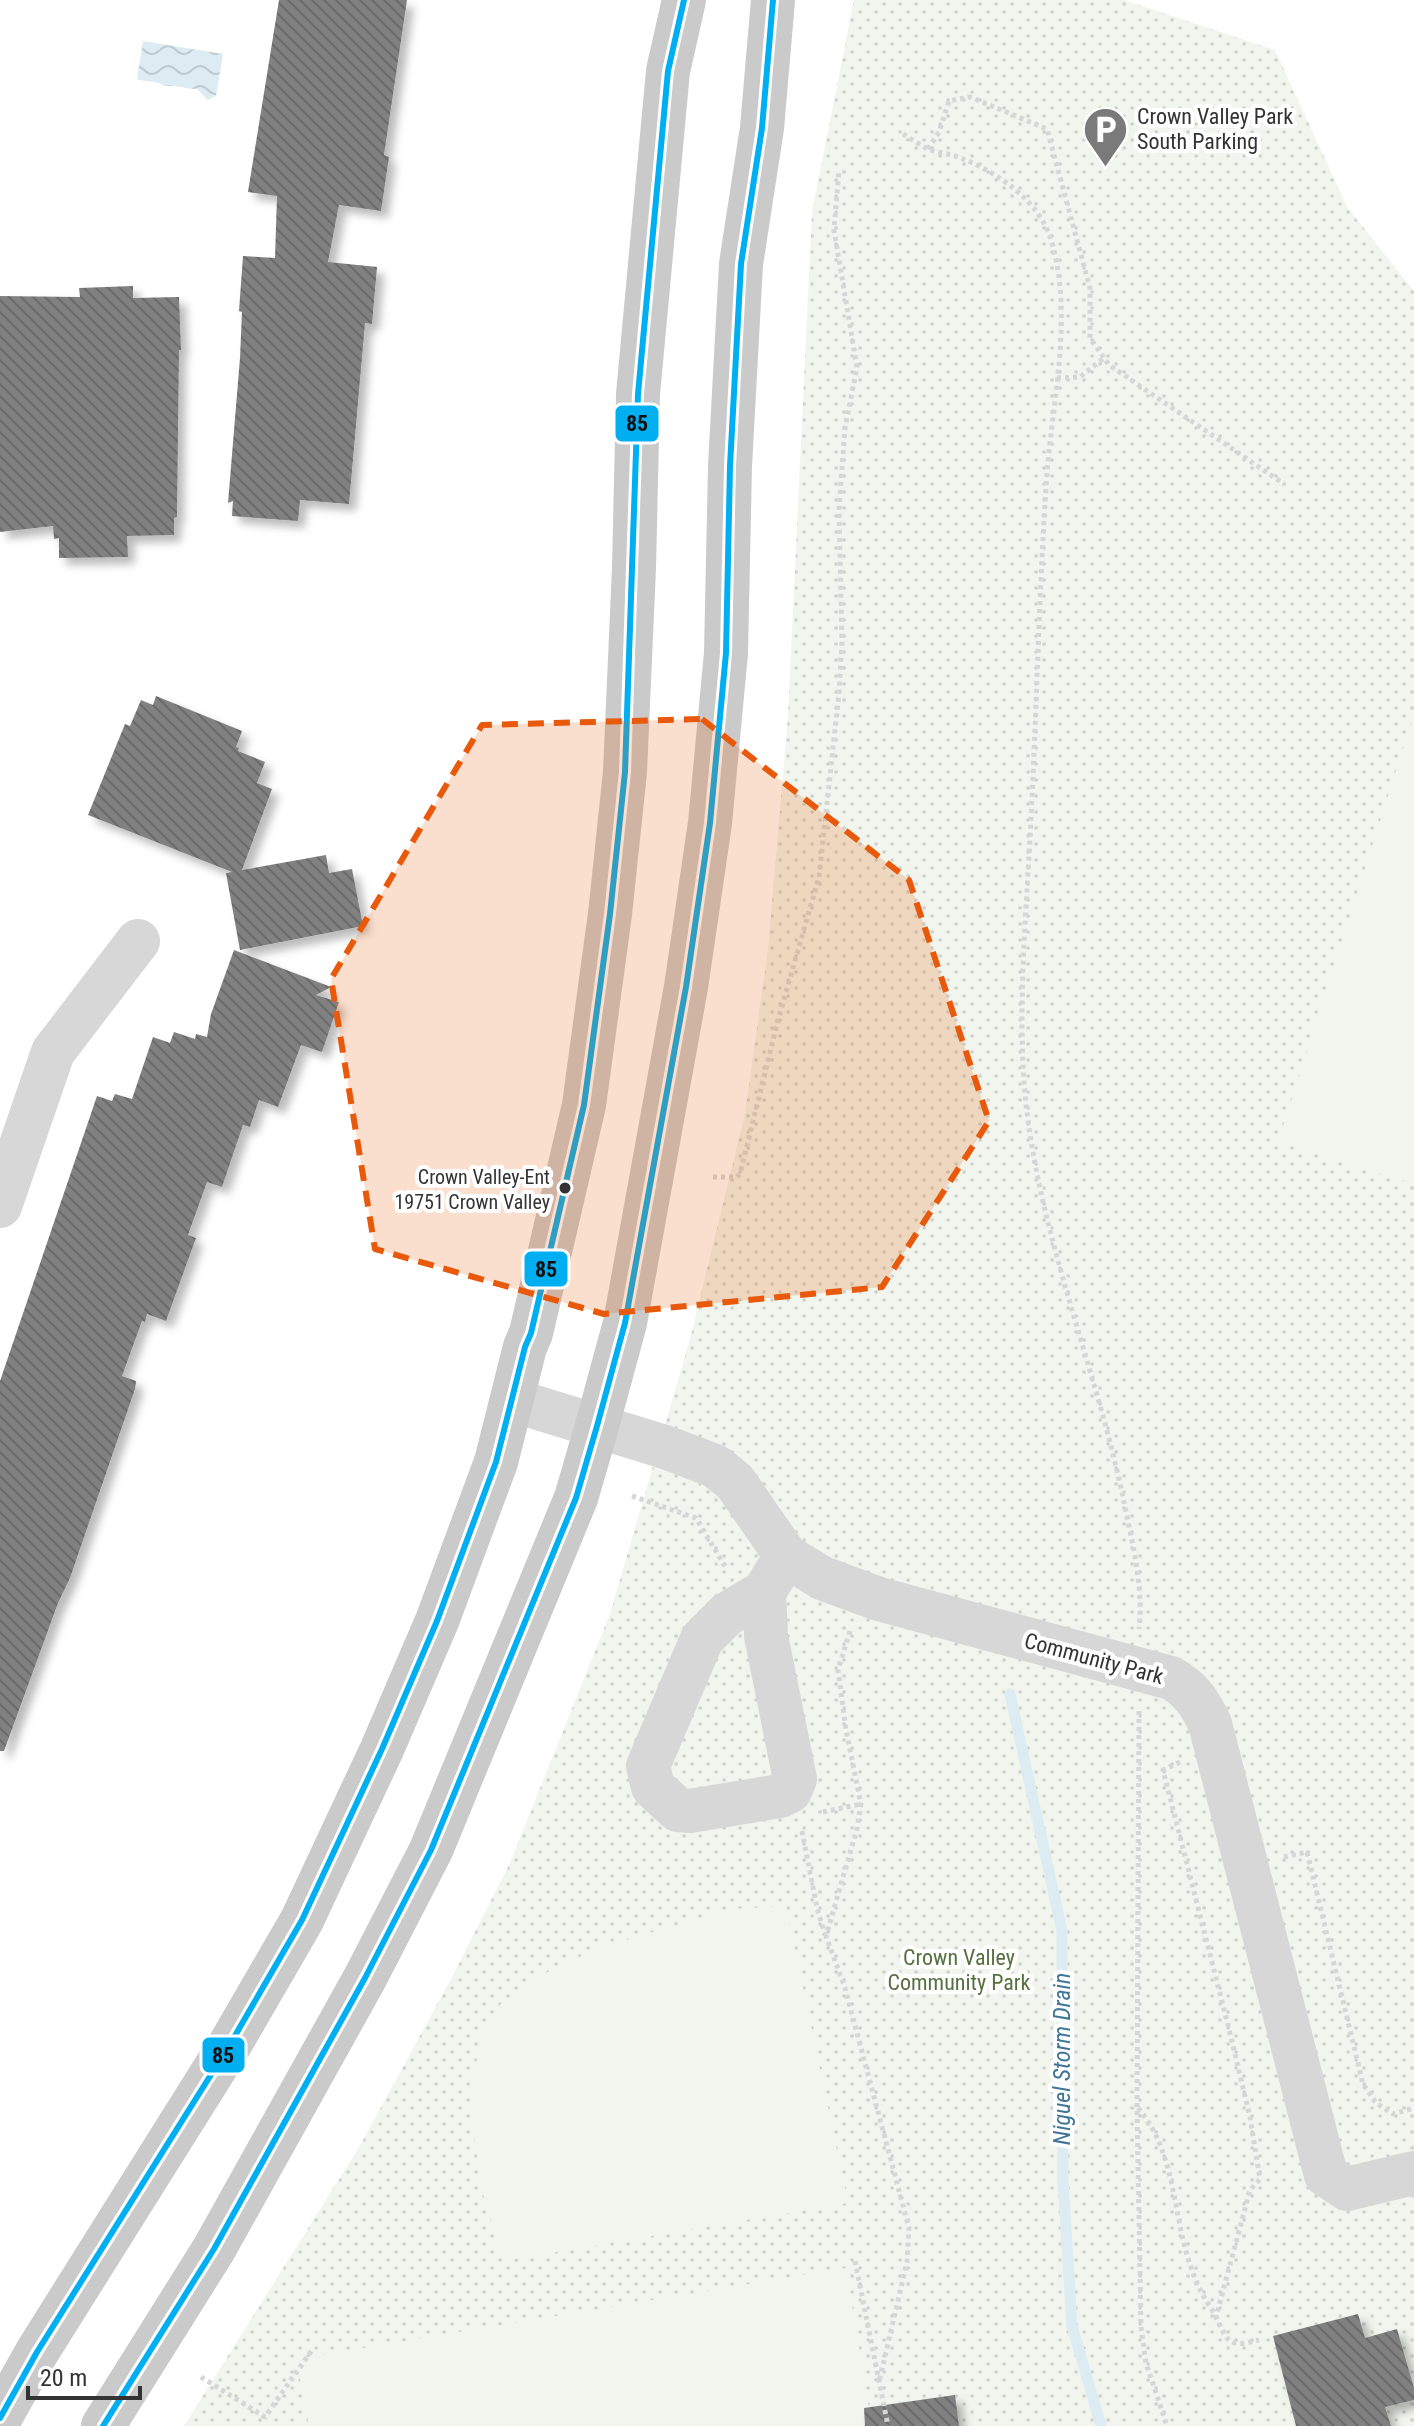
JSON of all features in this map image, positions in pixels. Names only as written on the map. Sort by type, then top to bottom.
[{"type":"main road","points":[[0,2418],[37,2352],[229,2046],[302,1920],[382,1749],[437,1621],[496,1462],[531,1333],[584,1105],[610,914],[625,772],[638,394],[668,71],[684,0]]},
{"type":"main road","points":[[103,2426],[214,2249],[365,1978],[431,1850],[576,1498],[597,1426],[625,1323],[686,987],[710,823],[726,653],[730,466],[741,264],[762,128],[773,0]]},
{"type":"street","points":[[0,1206],[53,1052],[138,941]]},
{"type":"street","name":"Community Park","points":[[512,1400],[665,1447],[715,1466],[735,1482],[775,1574],[822,1578],[865,1613],[1133,1669],[1171,1678],[1187,1687],[1200,1703],[1210,1724],[1326,2175],[1347,2189],[1414,2173]]},
{"type":"street","points":[[775,1574],[766,1636],[795,1779],[790,1791],[780,1796],[690,1811],[678,1810],[653,1787],[648,1766],[702,1639],[775,1574]]},
{"type":"path","points":[[928,149],[939,132],[949,101],[970,97],[1047,129],[1090,288],[1090,338],[1109,365],[1284,484]]},
{"type":"path","points":[[903,134],[928,149],[960,158],[991,173],[1026,199],[1040,215],[1051,237],[1059,268],[1061,308],[1047,474],[1023,993],[1024,1081],[1037,1176],[1050,1235],[1113,1446],[1133,1550],[1140,1614],[1133,1669],[1141,2327],[1146,2363],[1167,2426]]},
{"type":"path","points":[[713,1177],[737,1177],[740,1174],[778,1020],[819,877],[842,642],[840,496],[845,428],[857,367],[834,230],[839,170]]},
{"type":"path","points":[[1057,378],[1080,377],[1104,358]]},
{"type":"path","points":[[826,1936],[857,1829],[861,1804],[838,1670],[865,1613]]},
{"type":"path","points":[[1133,1669],[1150,1707]]},
{"type":"path","points":[[1189,1755],[1163,1770],[1250,2117],[1260,2179],[1250,2190],[1216,2317]]},
{"type":"path","points":[[814,1813],[861,1804]]},
{"type":"path","points":[[799,1817],[817,1908],[845,1988],[909,2228],[907,2262],[879,2382]]},
{"type":"path","points":[[1137,2108],[1149,2121],[1162,2153],[1176,2198],[1191,2268],[1202,2295],[1229,2340],[1240,2344],[1259,2340]]},
{"type":"path","points":[[855,2261],[888,2426]]},
{"type":"path","points":[[201,2377],[265,2417],[312,2350]]},
{"type":"highlighted area","points":[[702,719],[909,880],[989,1121],[882,1287],[604,1314],[375,1249],[331,979],[482,725]]},
{"type":"green space","name":"Crown Valley Community Park","points":[[854,0],[1124,0],[1275,50],[1347,207],[1414,291],[1414,2426],[184,2426],[361,2144],[510,1863],[610,1614],[690,1339],[745,1114],[768,950],[788,716],[812,212]]},
{"type":"green space","points":[[1414,714],[1414,1184],[1278,1142]]},
{"type":"green space","points":[[786,1906],[848,2203],[503,2261],[483,2194],[471,2092],[481,2037],[496,2008],[533,1979],[598,1948],[731,1909]]},
{"type":"green space","points":[[846,2268],[872,2426],[309,2426],[296,2359]]},
{"type":"water","points":[[143,41],[223,54],[216,96],[208,100],[197,89],[164,86],[137,79]]},
{"type":"building","points":[[279,0],[407,0],[384,155],[389,157],[381,211],[339,205],[328,262],[377,267],[372,324],[365,323],[349,504],[300,500],[298,521],[232,516],[233,501],[228,503],[240,358],[243,256],[275,258],[277,196],[248,192]]},
{"type":"building","points":[[133,286],[133,298],[179,297],[181,350],[174,535],[127,536],[128,557],[59,558],[59,538],[54,539],[53,526],[0,532],[0,296],[80,297],[79,288]]},
{"type":"building","points":[[156,696],[242,731],[236,747],[238,751],[265,762],[257,783],[272,789],[242,870],[326,855],[329,873],[352,869],[363,926],[240,950],[226,873],[232,872],[88,815],[125,724],[130,726],[141,700],[153,705]]},
{"type":"building","points":[[234,950],[331,987],[316,995],[339,1002],[322,1052],[301,1045],[278,1107],[259,1100],[250,1127],[243,1125],[222,1187],[207,1182],[188,1235],[196,1238],[166,1321],[147,1314],[145,1322],[142,1321],[122,1376],[136,1381],[135,1389],[70,1578],[4,1751],[0,1751],[0,1381],[97,1096],[112,1101],[115,1094],[132,1099],[153,1037],[170,1043],[174,1032],[195,1039],[196,1034],[207,1037],[211,1014]]},
{"type":"building","points":[[1358,2314],[1365,2338],[1397,2329],[1414,2388],[1414,2400],[1385,2407],[1391,2426],[1296,2426],[1273,2336]]},
{"type":"building","points":[[955,2395],[959,2426],[865,2426],[864,2408]]},
{"type":"waterway","name":"Niguel Storm Drain","points":[[1010,1694],[1062,1931],[1063,2181],[1072,2326],[1101,2426]]},
{"type":"transit line","name":"85","points":[[0,2418],[37,2352],[229,2046],[302,1920],[382,1749],[437,1621],[496,1462],[531,1333],[584,1105],[610,914],[625,772],[638,394],[668,71],[684,0]]},
{"type":"transit line","name":"85","points":[[103,2426],[214,2249],[365,1978],[431,1850],[576,1498],[597,1426],[625,1323],[686,987],[710,823],[726,653],[730,466],[741,264],[762,128],[773,0]]},
{"type":"place","name":"Crown Valley Park South Parking","points":[[1106,168]]},
{"type":"place","name":"Crown Valley-Ent 19751 Crown Valley","points":[[565,1188]]}]
